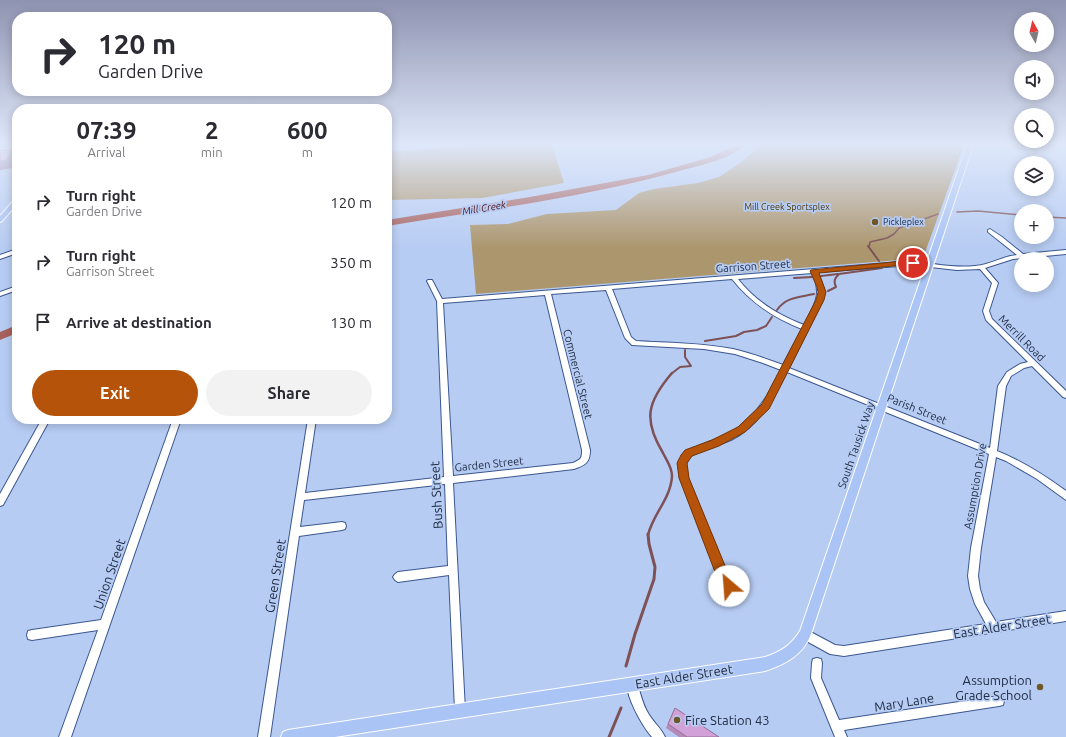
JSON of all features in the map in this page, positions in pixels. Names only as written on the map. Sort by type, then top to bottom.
[{"type":"main road","name":"South Tausick Way","points":[[805,634],[958,179]]},
{"type":"main road","points":[[0,220],[12,206]]},
{"type":"main road","name":"East Alder Street","points":[[288,737],[778,660],[788,656],[798,647],[805,634]]},
{"type":"street","points":[[990,232],[1017,252]]},
{"type":"street","name":"Garrison Street","points":[[1054,253],[1066,252]]},
{"type":"street","points":[[0,257],[12,253]]},
{"type":"street","name":"Garrison Street","points":[[440,301],[913,263],[957,268],[981,267],[1005,258],[1014,257]]},
{"type":"street","name":"Merrill Road","points":[[981,267],[994,281],[996,286],[987,306],[986,315],[994,325],[1066,395]]},
{"type":"street","points":[[729,586],[721,572],[684,478],[682,463],[684,458],[695,450],[729,437],[742,429],[765,406],[820,300],[822,292],[814,271]]},
{"type":"street","points":[[733,277],[745,292],[761,307],[782,319],[806,328]]},
{"type":"street","name":"Bush Street","points":[[430,282],[440,301],[460,710]]},
{"type":"street","name":"Parish Street","points":[[608,287],[628,338],[634,343],[675,344],[719,348],[750,356],[785,368],[993,452],[1025,467],[1066,496]]},
{"type":"street","points":[[0,294],[12,290]]},
{"type":"street","name":"Commercial Street","points":[[547,292],[586,450],[586,457],[584,461]]},
{"type":"street","name":"Assumption Drive","points":[[993,627],[980,604],[973,576],[976,548],[1004,379],[1015,370],[1032,363]]},
{"type":"street","points":[[0,502],[43,424]]},
{"type":"street","name":"Union Street","points":[[66,737],[175,424]]},
{"type":"street","name":"Green Street","points":[[264,737],[311,424]]},
{"type":"street","name":"Garden Street","points":[[301,497],[574,466],[584,461]]},
{"type":"street","points":[[295,532],[342,526]]},
{"type":"street","points":[[398,577],[452,570]]},
{"type":"street","name":"East Alder Street","points":[[805,634],[834,650],[844,651],[1066,616]]},
{"type":"street","points":[[32,635],[105,624]]},
{"type":"street","points":[[817,663],[816,678],[841,737]]},
{"type":"street","points":[[632,684],[642,715],[650,727],[660,737]]},
{"type":"street","name":"Mary Lane","points":[[836,726],[999,701]]},
{"type":"green space","points":[[392,179],[563,179],[564,183],[482,198],[392,200]]},
{"type":"green space","name":"Mill Creek Sportsplex","points":[[711,179],[952,179],[923,258],[476,294],[470,225],[508,224],[547,214],[616,210],[639,193],[654,189],[698,183]]},
{"type":"building","name":"Fire Station 43","points":[[675,708],[719,737],[687,737],[668,724]]},
{"type":"waterway","name":"Mill Creek","points":[[392,222],[530,200],[637,179]]},
{"type":"waterway","points":[[957,212],[978,211],[1014,214]]},
{"type":"waterway","points":[[869,247],[870,242],[887,238],[894,234],[899,228],[938,214]]},
{"type":"waterway","points":[[1054,217],[1066,218]]},
{"type":"waterway","points":[[868,246],[879,261]]},
{"type":"waterway","points":[[828,291],[836,287],[835,280],[839,274],[882,268]]},
{"type":"waterway","points":[[821,276],[838,274]]},
{"type":"waterway","points":[[794,278],[812,277]]},
{"type":"waterway","points":[[777,310],[789,300],[814,294]]},
{"type":"waterway","points":[[705,341],[736,336],[744,332],[757,330],[766,326],[772,317]]},
{"type":"waterway","name":"Mill Creek","points":[[0,336],[12,331]]},
{"type":"waterway","points":[[672,374],[680,367],[691,366],[685,357],[685,350]]},
{"type":"waterway","points":[[648,535],[650,527],[669,492],[671,484],[672,473],[652,431],[650,421],[653,402],[657,393],[672,374]]},
{"type":"waterway","points":[[626,666],[635,634],[654,579],[655,567],[648,535]]},
{"type":"waterway","points":[[609,737],[621,708]]},
{"type":"place","name":"Pickleplex","points":[[875,222]]},
{"type":"place","name":"Assumption Grade School","points":[[1040,687]]},
{"type":"place","name":"Fire Station 43","points":[[677,720]]},
{"type":"route","points":[[729,586],[721,572],[684,478],[682,470],[684,458],[688,453],[716,443],[742,429],[765,406],[820,300],[822,292],[821,287],[814,271],[913,263]]}]
